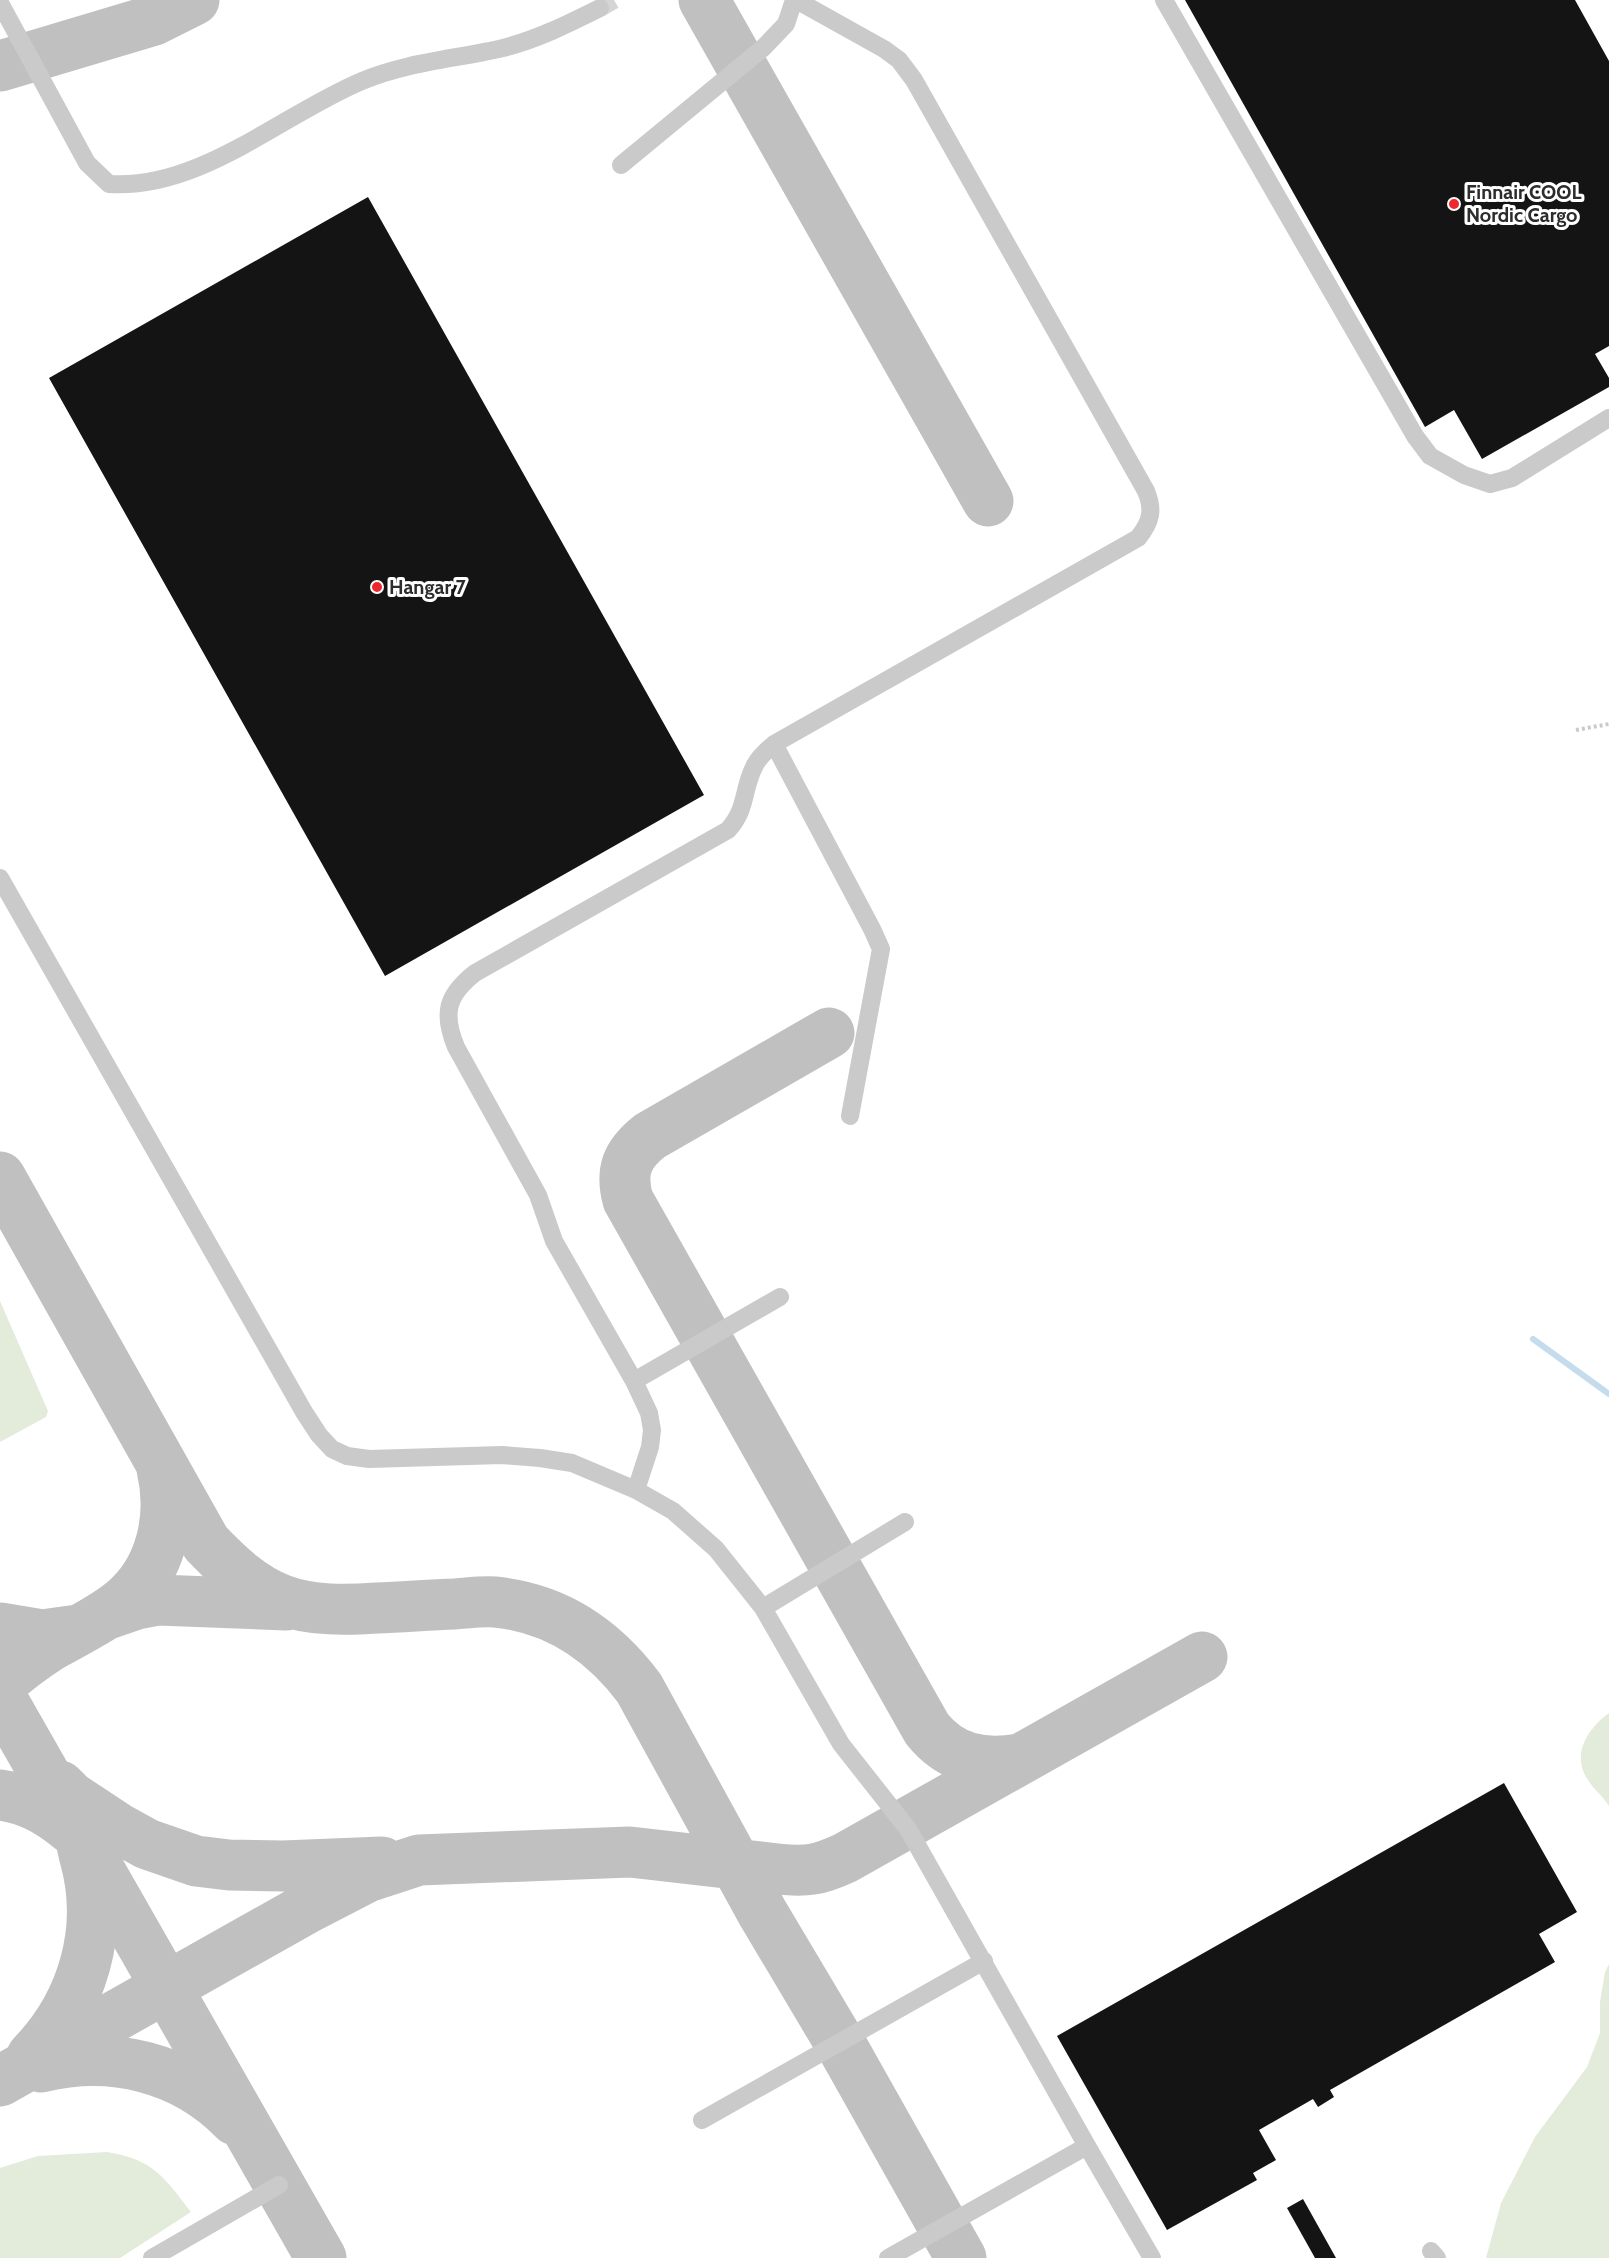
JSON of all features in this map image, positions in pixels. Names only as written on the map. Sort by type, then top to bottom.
[{"type":"lane","points":[[621,165],[763,48],[786,24],[795,0],[884,49],[900,60],[914,80],[1146,491],[1151,502],[1152,513],[1148,527],[1138,538],[774,744],[755,764],[743,808],[738,819],[728,830],[475,973],[459,986],[453,996],[447,1014],[448,1028],[456,1047],[538,1195],[554,1241],[634,1382],[649,1413],[652,1430],[650,1447],[636,1490]]},
{"type":"lane","points":[[1164,0],[1415,436],[1430,456],[1464,475],[1490,484],[1512,478],[1609,418]]},
{"type":"lane","points":[[0,3],[87,163],[109,184],[124,185],[177,175],[209,162],[315,103],[363,80],[406,65],[502,48],[537,39],[600,8]]},
{"type":"lane","points":[[774,744],[881,949],[850,1116]]},
{"type":"lane","points":[[0,878],[293,1392],[319,1435],[332,1449],[347,1456],[369,1459],[502,1455],[572,1463],[636,1490],[673,1511],[716,1549],[763,1608],[841,1744],[908,1828],[1152,2258]]},
{"type":"lane","points":[[634,1382],[780,1298]]},
{"type":"lane","points":[[763,1608],[905,1522]]},
{"type":"lane","points":[[702,2120],[984,1961]]},
{"type":"lane","points":[[888,2258],[1087,2146]]},
{"type":"lane","points":[[152,2258],[279,2185]]},
{"type":"path","points":[[1576,730],[1609,724]]},
{"type":"green space","points":[[0,1301],[48,1411],[46,1417],[0,1442]]},
{"type":"green space","points":[[1609,1713],[1609,1806],[1583,1771],[1581,1752],[1588,1735]]},
{"type":"green space","points":[[1609,1964],[1609,2258],[1486,2258],[1501,2203],[1535,2137],[1587,2067],[1600,2033],[1600,2002],[1605,1972]]},
{"type":"green space","points":[[107,2152],[123,2155],[147,2165],[165,2180],[191,2212],[120,2258],[0,2258],[0,2168],[38,2156]]},
{"type":"building","name":"Finnair COOL Nordic Cargo","points":[[1185,0],[1575,0],[1609,61],[1609,346],[1595,354],[1609,378],[1609,387],[1482,459],[1454,410],[1425,427]]},
{"type":"building","name":"Hangar 7","points":[[368,197],[704,795],[385,976],[49,378]]},
{"type":"building","points":[[1504,1783],[1577,1912],[1539,1934],[1555,1962],[1330,2090],[1334,2097],[1318,2107],[1313,2099],[1259,2130],[1276,2160],[1253,2173],[1257,2180],[1167,2230],[1057,2036]]},
{"type":"building","points":[[1303,2199],[1336,2258],[1315,2258],[1287,2208]]},
{"type":"waterway","points":[[1533,1339],[1609,1394]]},
{"type":"taxiway","points":[[0,66],[154,20],[194,0]]},
{"type":"taxiway","points":[[704,0],[988,501]]},
{"type":"taxiway","points":[[829,1033],[650,1136],[636,1150],[627,1164],[625,1180],[628,1200],[927,1729],[947,1748],[969,1758],[993,1761],[1020,1759]]},
{"type":"taxiway","points":[[0,1177],[206,1543],[241,1576],[261,1590],[282,1600],[317,1608],[354,1609],[485,1602],[517,1605],[558,1619],[576,1629],[594,1641],[625,1671],[639,1688],[762,1912],[840,2043],[961,2258]]},
{"type":"taxiway","points":[[0,1684],[52,1645],[114,1609],[136,1590],[155,1559],[165,1524],[166,1505],[162,1469]]},
{"type":"taxiway","points":[[105,1615],[137,1604],[158,1600],[286,1605]]},
{"type":"taxiway","points":[[0,1628],[42,1635],[78,1630]]},
{"type":"taxiway","points":[[0,2081],[309,1907],[367,1877],[419,1860],[630,1852],[788,1870],[805,1870],[828,1865],[845,1858],[1202,1657]]},
{"type":"taxiway","points":[[0,1696],[321,2258]]},
{"type":"taxiway","points":[[60,1786],[71,1797],[147,1844],[196,1861],[229,1865],[283,1866],[382,1862]]},
{"type":"taxiway","points":[[0,1795],[20,1799],[37,1806],[76,1832],[82,1844],[91,1885],[92,1912],[85,1964],[65,2013],[32,2056]]},
{"type":"taxiway","points":[[41,2067],[67,2062],[94,2061],[120,2062],[145,2067],[170,2075],[193,2087],[235,2120]]},
{"type":"tunnel","points":[[600,8],[614,0]]},
{"type":"place","name":"Finnair COOL Nordic Cargo","points":[[1454,204]]},
{"type":"place","name":"Hangar 7","points":[[377,587]]}]
